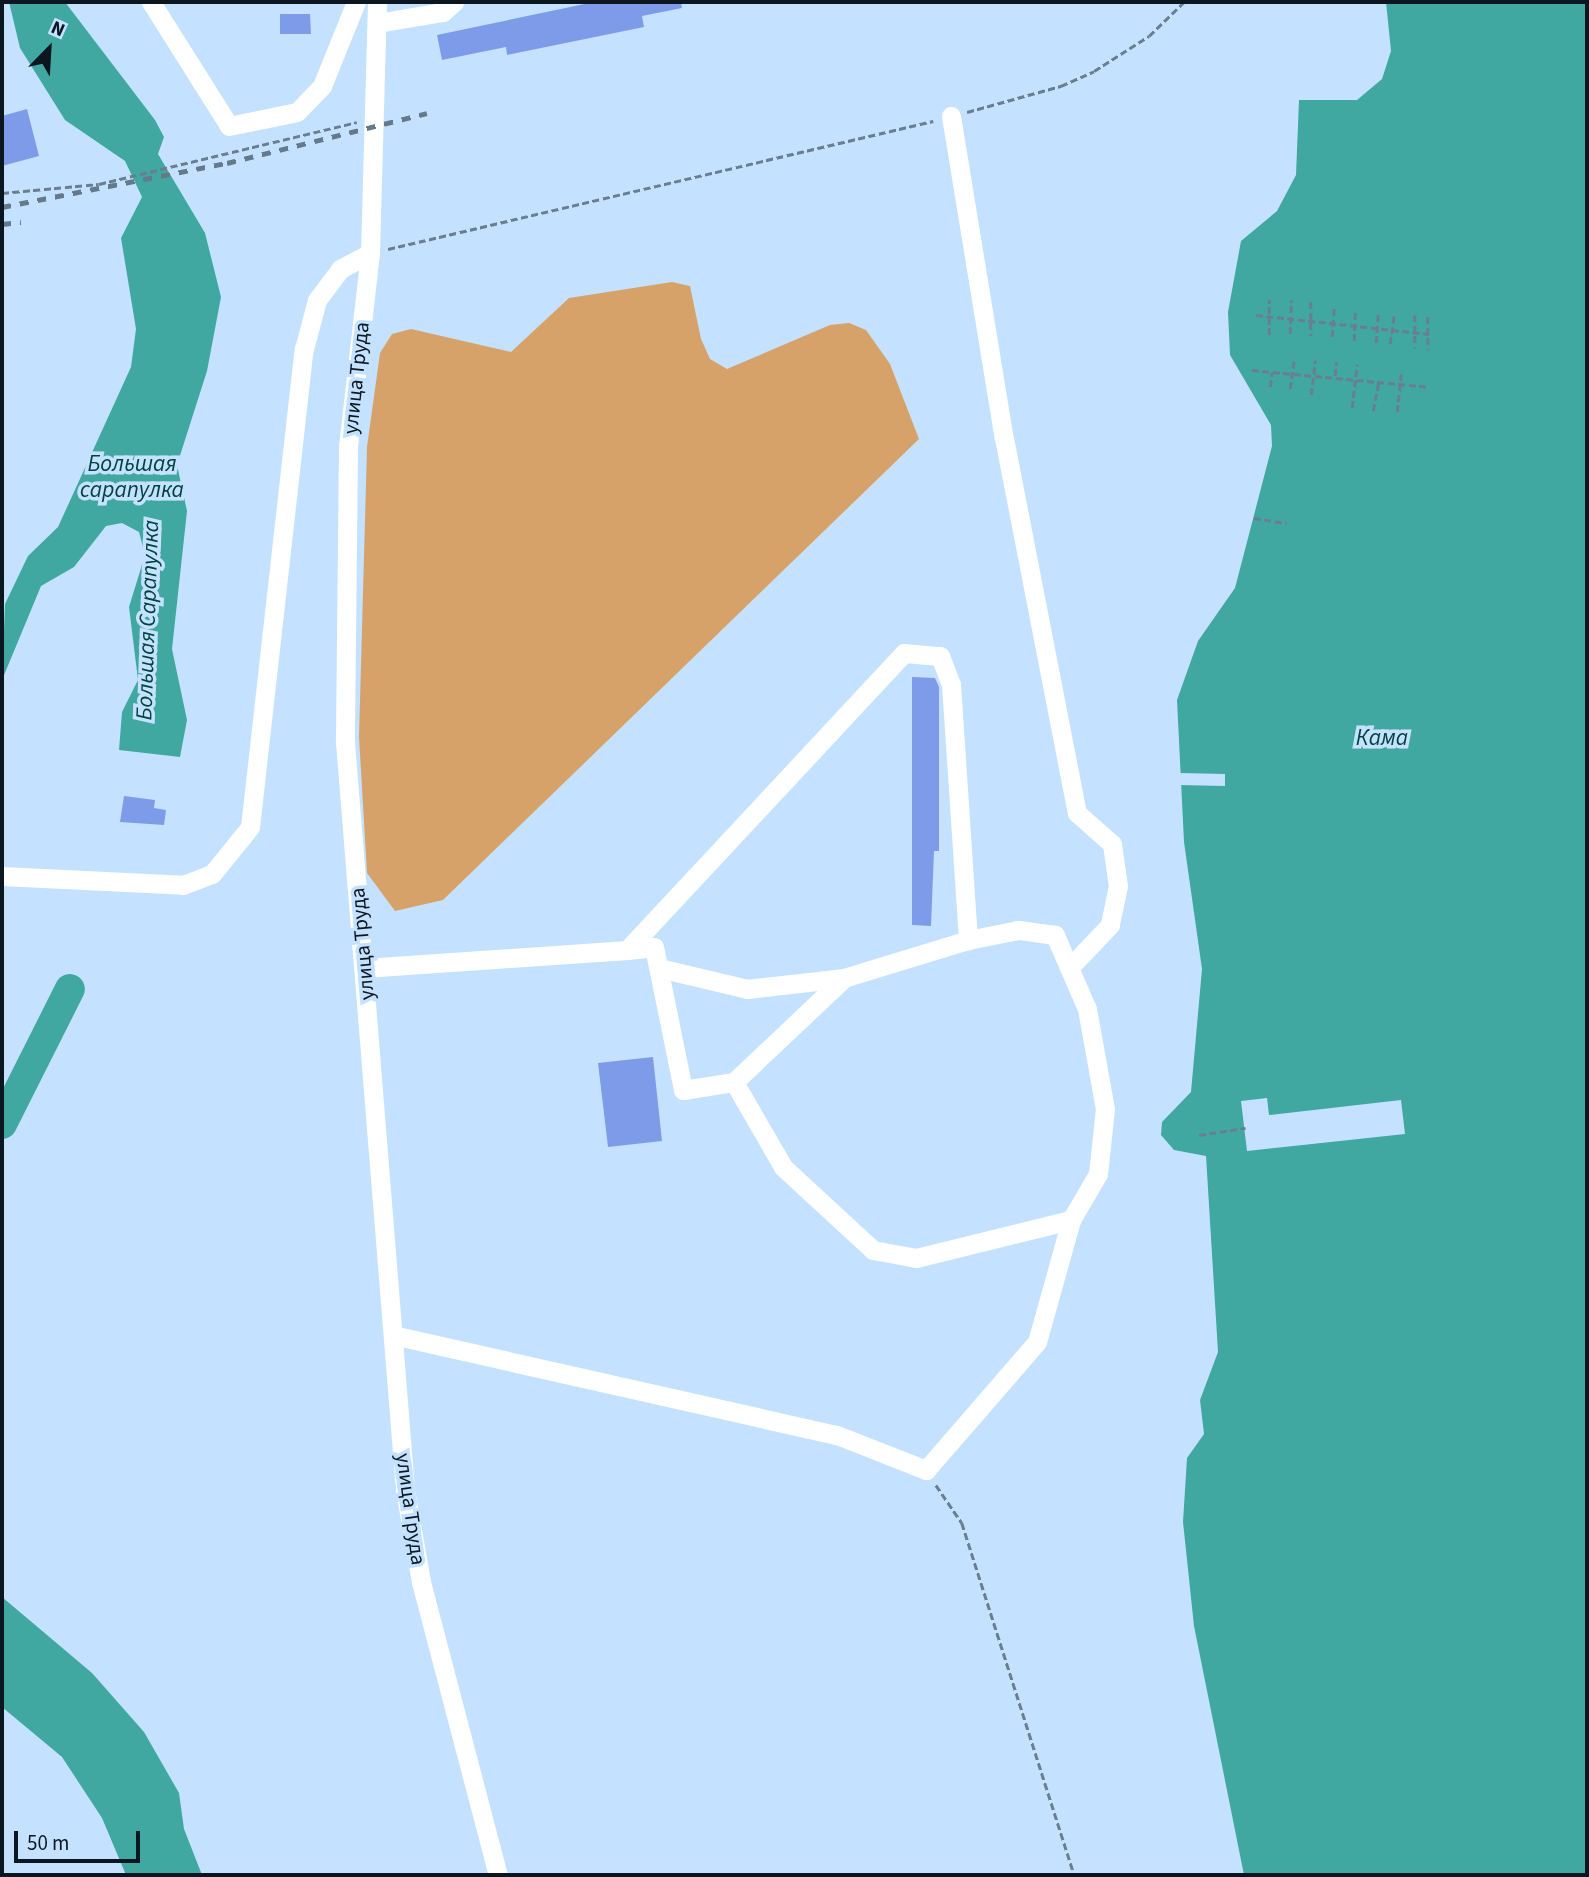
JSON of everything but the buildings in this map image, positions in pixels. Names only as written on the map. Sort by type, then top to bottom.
[{"type":"street","points":[[151,2],[229,126],[297,112],[323,86],[356,2]]},
{"type":"street","name":"улица Труда","points":[[377,2],[378,116],[370,253],[348,446],[345,741],[397,1336],[411,1535],[498,1875]]},
{"type":"street","points":[[377,23],[443,12],[454,2]]},
{"type":"street","points":[[951,116],[1004,438],[1077,813],[1112,844],[1118,886],[1110,925],[1069,968]]},
{"type":"street","points":[[2,876],[183,885],[212,874],[250,827],[304,349],[317,300],[340,269],[370,253]]},
{"type":"street","points":[[627,950],[904,653],[940,656],[951,684],[968,940]]},
{"type":"street","points":[[397,1336],[837,1435],[926,1470],[1037,1342],[1071,1220],[1098,1174],[1105,1110],[1087,1009],[1055,935],[1018,930],[968,940],[844,978],[747,989],[659,968]]},
{"type":"street","points":[[365,968],[654,947],[682,1090],[734,1082],[844,978]]},
{"type":"street","points":[[734,1082],[783,1167],[873,1250],[916,1258],[1071,1220]]},
{"type":"path","points":[[370,253],[951,116],[1083,76],[1123,55],[1184,2]]},
{"type":"path","points":[[2,193],[99,184],[204,162],[378,116]]},
{"type":"path","points":[[1269,300],[1269,335]]},
{"type":"path","points":[[1290,334],[1291,300]]},
{"type":"path","points":[[1311,302],[1311,336]]},
{"type":"path","points":[[1332,337],[1334,306]]},
{"type":"path","points":[[1354,310],[1354,341]]},
{"type":"path","points":[[1376,343],[1378,312]]},
{"type":"path","points":[[1390,344],[1394,314]]},
{"type":"path","points":[[1256,315],[1334,321],[1429,334]]},
{"type":"path","points":[[1415,315],[1415,348]]},
{"type":"path","points":[[1428,317],[1428,350]]},
{"type":"path","points":[[1290,388],[1294,360]]},
{"type":"path","points":[[1311,395],[1315,360]]},
{"type":"path","points":[[1335,377],[1336,362]]},
{"type":"path","points":[[1352,408],[1357,364]]},
{"type":"path","points":[[1252,370],[1427,387]]},
{"type":"path","points":[[1270,387],[1272,372]]},
{"type":"path","points":[[1397,412],[1401,374]]},
{"type":"path","points":[[1373,411],[1379,381]]},
{"type":"path","points":[[1254,518],[1287,523]]},
{"type":"path","points":[[1199,1135],[1244,1128]]},
{"type":"path","points":[[926,1470],[962,1523],[1074,1875]]},
{"type":"shaded area","points":[[672,282],[690,286],[701,339],[710,359],[727,369],[830,325],[849,323],[866,330],[890,364],[919,439],[443,900],[395,911],[367,873],[359,737],[367,447],[380,353],[392,334],[411,329],[511,352],[569,298]]},
{"type":"water","name":"Большая сарапулка","points":[[9,2],[65,2],[155,120],[164,137],[158,154],[205,233],[221,297],[207,371],[177,465],[187,511],[172,649],[187,720],[180,757],[119,750],[122,712],[138,680],[129,607],[145,555],[139,532],[122,523],[106,526],[74,567],[41,586],[2,680],[5,604],[28,556],[58,527],[131,367],[136,329],[121,238],[142,197],[125,161],[65,120],[20,48]]},
{"type":"water","name":"Кама","points":[[1386,2],[1587,2],[1587,1875],[1244,1875],[1194,1626],[1183,1522],[1187,1458],[1204,1434],[1200,1400],[1218,1352],[1206,1156],[1174,1150],[1161,1135],[1162,1122],[1191,1092],[1202,969],[1184,842],[1177,700],[1198,641],[1235,588],[1272,446],[1271,425],[1230,355],[1228,312],[1241,241],[1277,211],[1296,175],[1299,100],[1357,100],[1382,79],[1391,51]]},
{"type":"water","points":[[27,1066],[37,1066],[2,1136],[2,1113]]},
{"type":"water","points":[[2,1597],[92,1673],[144,1732],[179,1793],[184,1829],[202,1875],[126,1875],[102,1818],[62,1757],[2,1707]]},
{"type":"pier","points":[[1179,773],[1225,774],[1225,786],[1179,785]]},
{"type":"pier","points":[[1267,1098],[1269,1115],[1401,1100],[1405,1134],[1247,1151],[1241,1101]]},
{"type":"waterway","name":"Большая Сарапулка","points":[[2,1124],[70,989]]},
{"type":"railway","points":[[2,207],[227,163],[427,113]]},
{"type":"railway","points":[[2,224],[21,222]]}]
